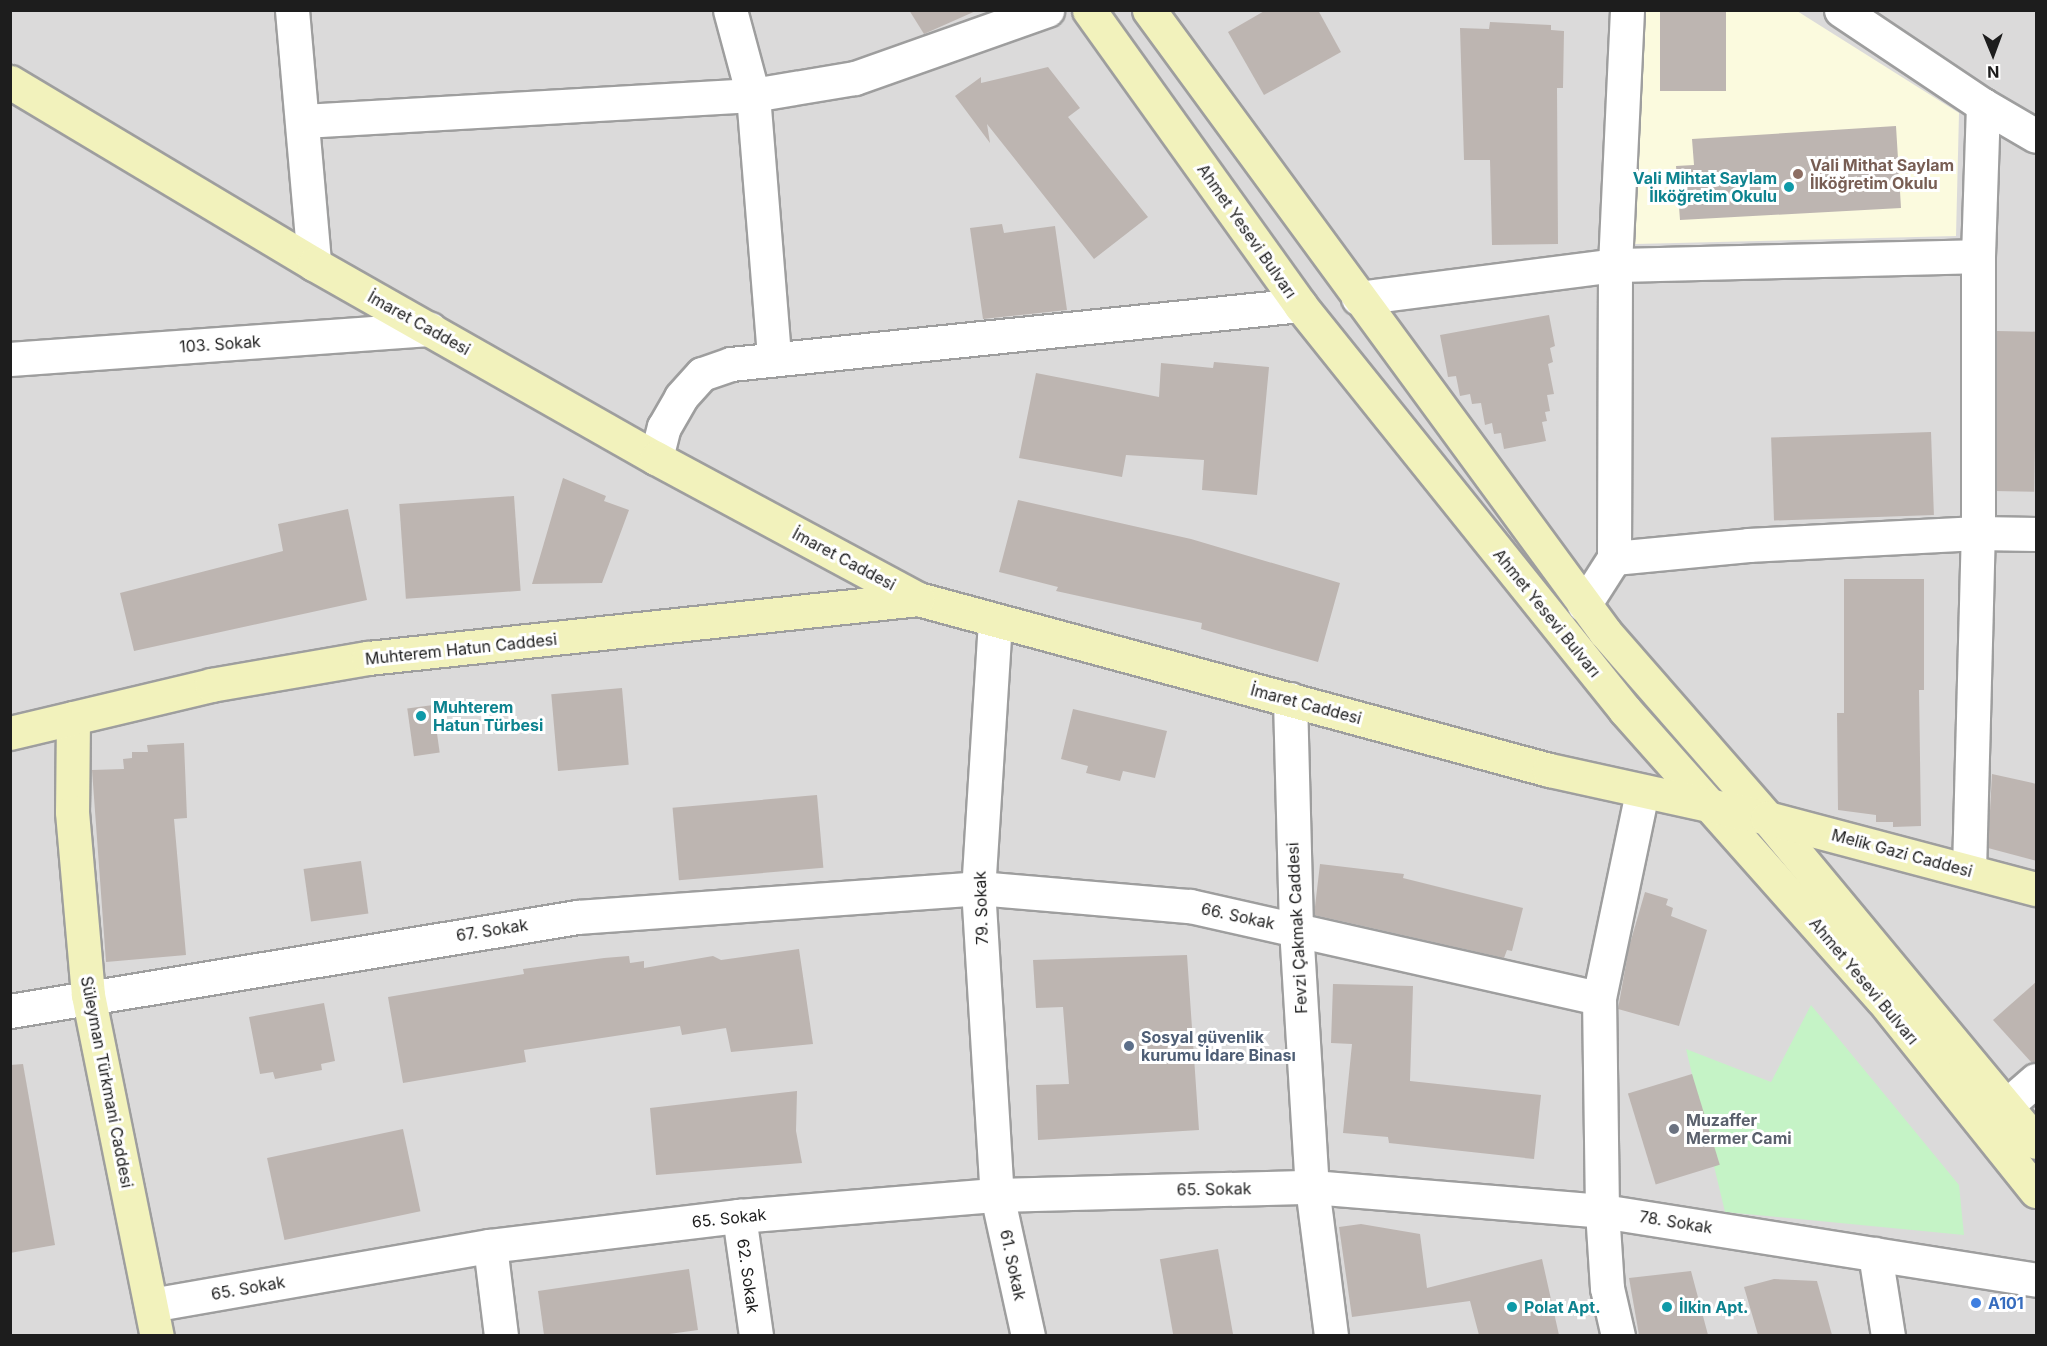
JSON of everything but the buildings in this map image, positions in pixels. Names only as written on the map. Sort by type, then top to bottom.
[{"type":"street","points":[[292,10],[314,264]]},
{"type":"street","points":[[730,10],[753,95],[774,358]]},
{"type":"street","points":[[303,121],[753,95],[855,78],[1047,10]]},
{"type":"street","name":"Ahmet Yesevi Bulvarı","points":[[1089,10],[1300,305],[1617,701],[1882,999],[2037,1191]]},
{"type":"street","name":"Ahmet Yesevi Bulvarı","points":[[1149,10],[1584,605],[1767,818],[2037,1142]]},
{"type":"street","points":[[1584,605],[1614,558],[1615,264],[1627,10]]},
{"type":"street","points":[[1841,10],[1983,105],[2037,136]]},
{"type":"street","name":"İmaret Caddesi","points":[[10,81],[314,264],[656,458],[918,599],[1642,792],[1767,818]]},
{"type":"street","points":[[1969,871],[1978,533],[1978,256],[1983,105]]},
{"type":"street","points":[[1358,298],[1615,264],[1978,256]]},
{"type":"street","points":[[656,458],[664,427],[681,397],[702,374],[731,364],[1300,305]]},
{"type":"street","name":"103. Sokak","points":[[10,359],[430,329]]},
{"type":"street","points":[[1614,558],[1748,545],[1978,533],[2037,534]]},
{"type":"street","name":"Muhterem Hatun Caddesi","points":[[10,733],[210,685],[368,658],[918,599]]},
{"type":"street","name":"79. Sokak","points":[[995,621],[978,888],[997,1195]]},
{"type":"street","name":"Fevzi Çakmak Caddesi","points":[[1290,699],[1296,928],[1312,1187],[1331,1335]]},
{"type":"street","name":"Süleyman Türkmani Caddesi","points":[[73,717],[72,812],[88,996],[154,1320]]},
{"type":"street","points":[[1618,1335],[1606,1288],[1602,1211],[1599,998],[1642,792]]},
{"type":"street","name":"Melik Gazi Caddesi","points":[[1767,818],[2037,889]]},
{"type":"street","name":"66. Sokak","points":[[978,888],[1190,906],[1599,998]]},
{"type":"street","name":"67. Sokak","points":[[10,1011],[88,996],[577,916],[978,888]]},
{"type":"street","points":[[2007,1105],[2037,1080]]},
{"type":"street","name":"65. Sokak","points":[[154,1320],[490,1246],[739,1216],[997,1195],[1312,1187]]},
{"type":"street","name":"78. Sokak","points":[[1312,1187],[1602,1211],[2037,1280]]},
{"type":"street","name":"61. Sokak","points":[[997,1195],[1028,1335]]},
{"type":"street","name":"62. Sokak","points":[[739,1216],[756,1335]]},
{"type":"street","points":[[490,1246],[501,1335]]},
{"type":"street","points":[[1875,1254],[1888,1335]]},
{"type":"shaded area","points":[[11,11],[2036,11],[2036,1335],[11,1335]]},
{"type":"shaded area","name":"Vali Mithat Saylam İlköğretim Okulu","points":[[1644,11],[1797,11],[1959,113],[1956,236],[1635,244]]},
{"type":"green space","points":[[1811,1005],[1959,1185],[1964,1235],[1725,1212],[1686,1049],[1771,1082]]},
{"type":"place","name":"Vali Mithat Saylam İlköğretim Okulu","points":[[1798,174]]},
{"type":"place","name":"Vali Mihtat Saylam İlköğretim Okulu","points":[[1789,187]]},
{"type":"place","name":"Muhterem Hatun Türbesi","points":[[421,716]]},
{"type":"place","name":"Sosyal güvenlik kurumu İdare Binası","points":[[1129,1046]]},
{"type":"place","name":"Muzaffer Mermer Cami","points":[[1674,1129]]},
{"type":"place","name":"A101","points":[[1976,1303]]},
{"type":"place","name":"Polat Apt.","points":[[1512,1307]]},
{"type":"place","name":"İlkin Apt.","points":[[1667,1307]]}]
